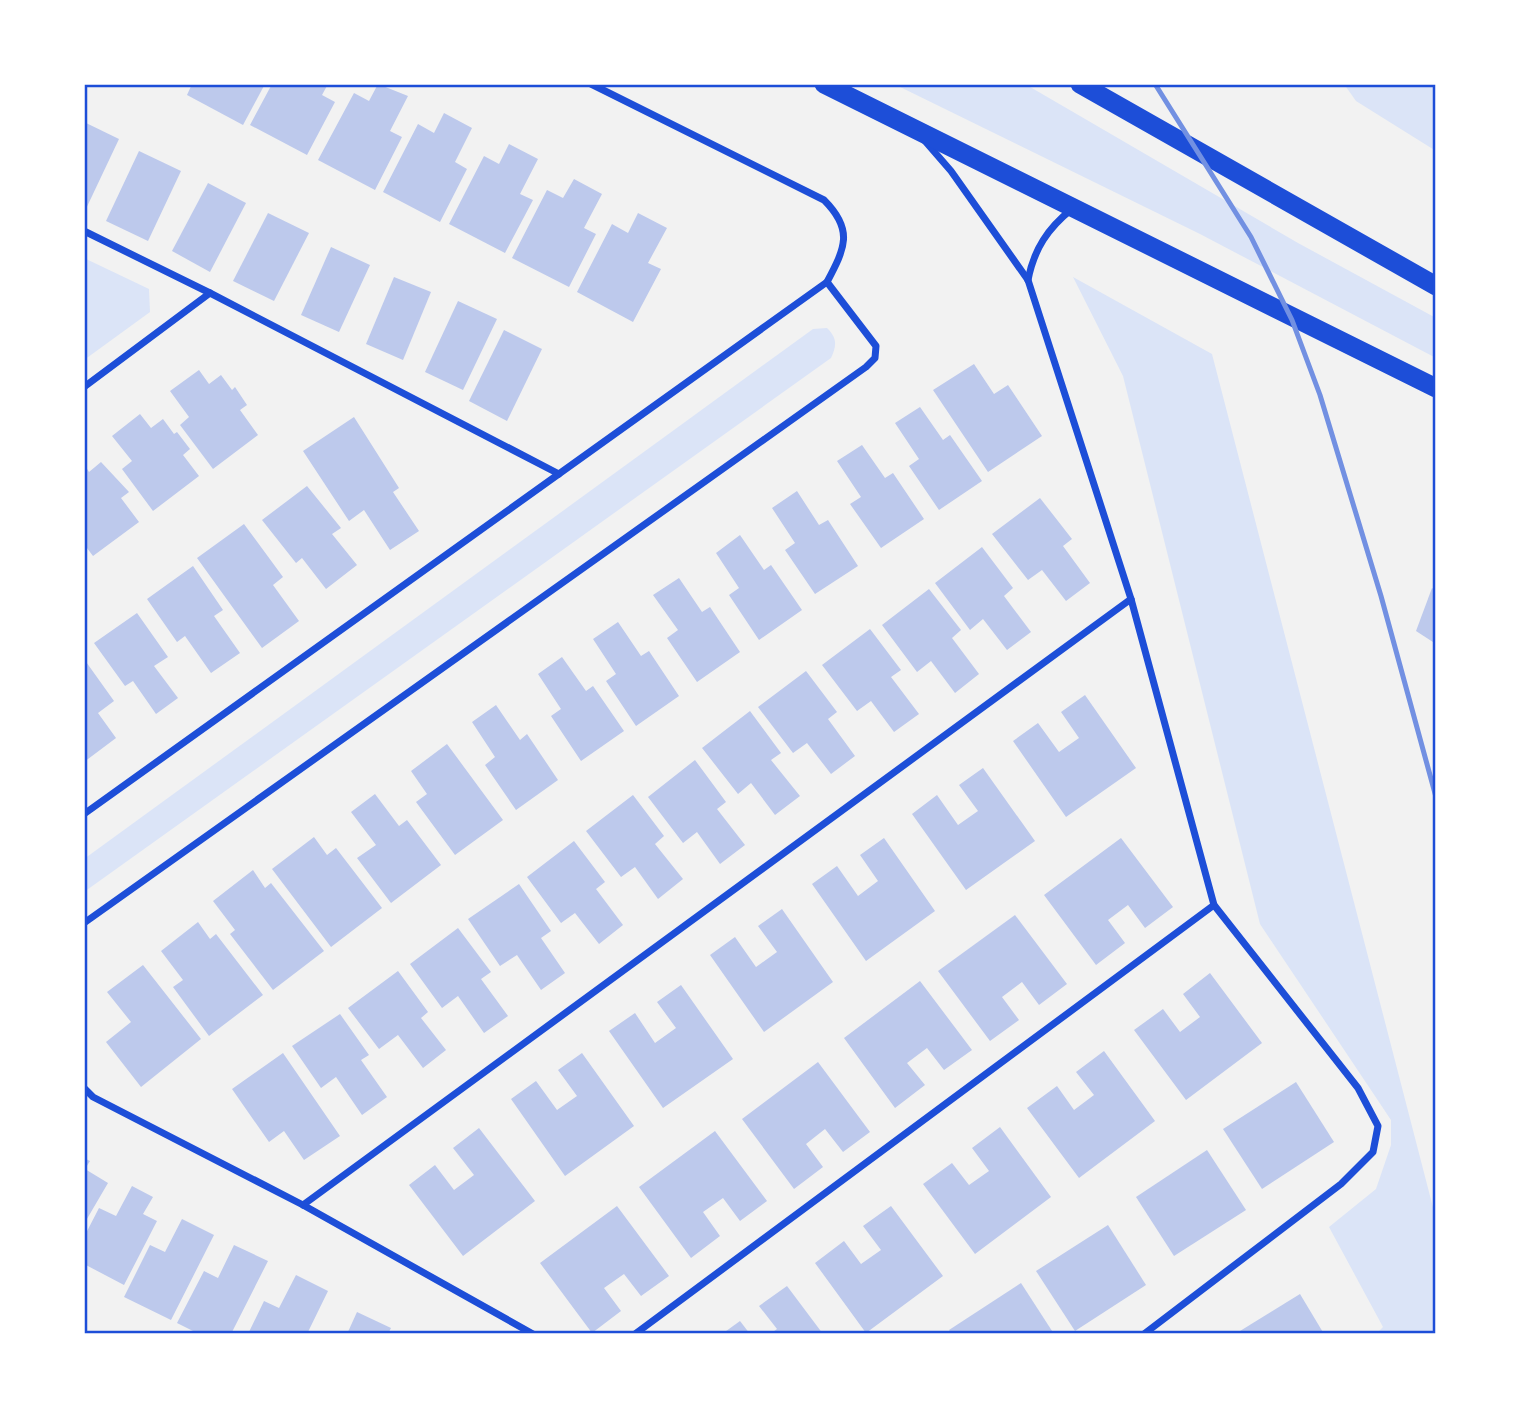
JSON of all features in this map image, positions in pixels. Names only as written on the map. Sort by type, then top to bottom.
[{"type":"highway","points":[[824,84],[1436,388]]},
{"type":"highway","points":[[1080,84],[1436,286]]},
{"type":"street","points":[[84,814],[827,282],[842,253],[845,230],[837,213],[824,200],[591,84]]},
{"type":"street","points":[[912,126],[951,171],[1028,280],[1130,599],[1214,905],[1358,1088],[1378,1126],[1373,1153],[1341,1184],[1147,1332]]},
{"type":"street","points":[[1028,280],[1032,258],[1042,240],[1056,222],[1074,207]]},
{"type":"street","points":[[84,231],[210,293],[559,474]]},
{"type":"street","points":[[84,923],[866,368],[875,358],[876,346],[827,282]]},
{"type":"street","points":[[84,387],[210,293]]},
{"type":"street","points":[[303,1205],[1130,599]]},
{"type":"street","points":[[635,1334],[1214,905]]},
{"type":"street","points":[[84,1088],[93,1097],[303,1205],[533,1334]]},
{"type":"street","points":[[1147,1332],[1158,1334]]},
{"type":"shaded area","points":[[894,84],[1025,84],[1298,243],[1436,318],[1436,358],[1200,234]]},
{"type":"shaded area","points":[[1344,84],[1436,84],[1436,151],[1356,101]]},
{"type":"shaded area","points":[[84,258],[149,289],[150,312],[84,360]]},
{"type":"shaded area","points":[[1073,277],[1212,354],[1436,1219],[1436,1334],[1376,1334],[1383,1327],[1329,1227],[1376,1189],[1391,1145],[1391,1120],[1260,924],[1123,376]]},
{"type":"shaded area","points":[[827,328],[835,342],[831,358],[84,892],[84,859],[813,329]]},
{"type":"building","points":[[192,84],[265,84],[243,125],[187,95]]},
{"type":"building","points":[[272,84],[328,84],[322,95],[335,102],[307,155],[250,125]]},
{"type":"building","points":[[378,84],[408,96],[390,131],[402,137],[375,190],[318,160],[354,93],[369,101]]},
{"type":"building","points":[[444,113],[472,128],[455,162],[467,169],[440,222],[383,192],[418,124],[434,133]]},
{"type":"building","points":[[84,122],[119,139],[84,213]]},
{"type":"building","points":[[509,144],[538,159],[520,194],[533,200],[505,253],[449,224],[484,156],[499,164]]},
{"type":"building","points":[[139,151],[181,171],[148,241],[106,221]]},
{"type":"building","points":[[574,179],[602,194],[584,228],[596,234],[569,287],[512,258],[547,190],[563,198]]},
{"type":"building","points":[[208,183],[246,203],[210,272],[172,251]]},
{"type":"building","points":[[268,213],[309,233],[274,301],[233,281]]},
{"type":"building","points":[[638,213],[667,228],[648,263],[661,269],[633,322],[577,292],[612,224],[628,233]]},
{"type":"building","points":[[331,247],[370,265],[339,332],[301,315]]},
{"type":"building","points":[[394,277],[431,292],[403,360],[366,344]]},
{"type":"building","points":[[458,301],[497,319],[463,390],[425,372]]},
{"type":"building","points":[[504,330],[542,349],[507,421],[469,401]]},
{"type":"building","points":[[974,364],[994,394],[1008,385],[1042,436],[988,472],[933,390]]},
{"type":"building","points":[[199,370],[209,384],[221,375],[232,390],[235,387],[247,405],[240,410],[258,435],[213,469],[180,425],[189,417],[170,391]]},
{"type":"building","points":[[920,407],[943,440],[950,435],[982,481],[939,510],[909,466],[919,459],[895,423]]},
{"type":"building","points":[[140,414],[151,428],[163,419],[174,434],[177,432],[190,449],[183,455],[199,476],[153,511],[122,469],[132,461],[112,436]]},
{"type":"building","points":[[354,417],[399,488],[393,492],[419,531],[390,550],[364,510],[349,521],[303,451]]},
{"type":"building","points":[[862,445],[885,478],[893,473],[924,519],[881,548],[850,504],[861,497],[837,461]]},
{"type":"building","points":[[101,462],[129,492],[121,498],[139,522],[93,556],[84,544],[84,464],[89,472]]},
{"type":"building","points":[[307,486],[341,528],[332,534],[357,565],[326,589],[302,558],[296,563],[262,520]]},
{"type":"building","points":[[797,491],[819,525],[828,520],[858,566],[815,594],[785,550],[795,543],[772,508]]},
{"type":"building","points":[[1040,498],[1072,539],[1063,546],[1090,583],[1066,601],[1042,570],[1028,580],[992,534]]},
{"type":"building","points":[[244,524],[283,577],[273,585],[299,621],[262,648],[197,558]]},
{"type":"building","points":[[740,535],[764,570],[771,565],[802,610],[759,640],[729,595],[739,588],[716,553]]},
{"type":"building","points":[[982,547],[1013,588],[1004,596],[1031,632],[1007,650],[983,619],[970,630],[935,583]]},
{"type":"building","points":[[193,566],[223,610],[214,616],[240,653],[211,673],[185,636],[177,642],[147,599]]},
{"type":"building","points":[[679,578],[702,612],[710,607],[740,652],[697,682],[667,638],[678,630],[653,595]]},
{"type":"building","points":[[1432,588],[1436,591],[1436,644],[1416,631]]},
{"type":"building","points":[[929,589],[961,630],[952,638],[979,674],[955,693],[931,661],[917,672],[882,625]]},
{"type":"building","points":[[137,613],[168,657],[154,666],[178,698],[156,714],[133,681],[125,686],[94,643]]},
{"type":"building","points":[[618,622],[641,656],[649,651],[679,696],[636,726],[606,681],[616,674],[593,639]]},
{"type":"building","points":[[870,629],[901,670],[891,677],[919,714],[894,732],[871,701],[857,711],[822,665]]},
{"type":"building","points":[[562,657],[586,691],[593,686],[624,731],[581,761],[551,716],[561,709],[538,674]]},
{"type":"building","points":[[84,659],[114,701],[98,713],[116,738],[84,762]]},
{"type":"building","points":[[806,671],[837,712],[828,719],[855,756],[831,774],[807,743],[793,753],[758,707]]},
{"type":"building","points":[[1085,695],[1136,768],[1066,817],[1013,741],[1038,723],[1059,752],[1079,738],[1061,712]]},
{"type":"building","points":[[496,705],[520,740],[527,734],[558,780],[516,810],[485,765],[495,757],[472,722]]},
{"type":"building","points":[[750,711],[781,753],[771,760],[800,796],[775,815],[751,783],[738,794],[702,748]]},
{"type":"building","points":[[447,744],[503,820],[455,855],[416,802],[427,794],[411,771]]},
{"type":"building","points":[[695,760],[726,802],[717,809],[745,845],[720,864],[697,832],[683,843],[648,797]]},
{"type":"building","points":[[983,768],[1035,841],[966,890],[912,814],[937,795],[958,825],[978,811],[959,785]]},
{"type":"building","points":[[375,794],[399,826],[407,820],[441,865],[391,903],[357,858],[376,845],[351,812]]},
{"type":"building","points":[[633,795],[664,836],[655,844],[683,879],[658,899],[635,867],[621,877],[586,831]]},
{"type":"building","points":[[314,837],[327,855],[336,848],[382,908],[331,947],[272,869]]},
{"type":"building","points":[[884,838],[935,911],[866,961],[812,884],[837,866],[858,896],[878,881],[860,855]]},
{"type":"building","points":[[1121,838],[1173,907],[1145,928],[1128,905],[1108,920],[1125,943],[1096,965],[1044,895]]},
{"type":"building","points":[[574,841],[605,882],[596,889],[623,925],[599,944],[575,913],[561,923],[527,877]]},
{"type":"building","points":[[253,870],[265,888],[271,883],[324,951],[273,990],[230,934],[235,930],[213,901]]},
{"type":"building","points":[[519,884],[551,931],[541,938],[565,973],[541,990],[517,955],[500,966],[468,919]]},
{"type":"building","points":[[782,909],[833,982],[764,1032],[710,955],[735,937],[756,967],[777,952],[758,926]]},
{"type":"building","points":[[1015,915],[1067,984],[1039,1005],[1022,982],[1002,997],[1019,1020],[990,1041],[938,971]]},
{"type":"building","points":[[198,922],[210,939],[216,934],[263,995],[209,1036],[173,987],[183,980],[161,951]]},
{"type":"building","points":[[458,928],[491,972],[481,979],[508,1016],[484,1033],[458,996],[442,1008],[410,964]]},
{"type":"building","points":[[143,965],[201,1039],[141,1087],[106,1042],[131,1022],[107,992]]},
{"type":"building","points":[[398,971],[428,1012],[421,1018],[446,1050],[423,1068],[398,1035],[379,1049],[348,1008]]},
{"type":"building","points":[[1210,973],[1262,1043],[1186,1100],[1134,1030],[1163,1009],[1180,1032],[1200,1017],[1183,994]]},
{"type":"building","points":[[920,981],[972,1050],[944,1070],[927,1048],[907,1063],[925,1085],[895,1108],[844,1038]]},
{"type":"building","points":[[681,985],[733,1059],[663,1108],[609,1031],[635,1013],[655,1043],[676,1028],[657,1002]]},
{"type":"building","points":[[340,1014],[369,1055],[361,1060],[387,1097],[362,1115],[336,1077],[321,1088],[292,1046]]},
{"type":"building","points":[[1104,1051],[1155,1121],[1079,1178],[1027,1108],[1057,1086],[1074,1110],[1094,1095],[1076,1072]]},
{"type":"building","points":[[283,1053],[340,1136],[304,1160],[284,1131],[269,1142],[232,1089]]},
{"type":"building","points":[[582,1053],[634,1126],[565,1176],[511,1099],[536,1081],[557,1110],[577,1096],[558,1070]]},
{"type":"building","points":[[818,1062],[870,1132],[843,1152],[825,1129],[806,1144],[823,1167],[794,1189],[742,1119]]},
{"type":"building","points":[[1296,1082],[1334,1142],[1262,1189],[1223,1129]]},
{"type":"building","points":[[1000,1127],[1051,1197],[975,1254],[923,1184],[952,1163],[969,1185],[989,1171],[972,1148]]},
{"type":"building","points":[[479,1128],[535,1201],[463,1256],[409,1185],[435,1165],[454,1190],[474,1175],[453,1148]]},
{"type":"building","points":[[715,1131],[767,1201],[740,1221],[723,1198],[703,1212],[720,1236],[691,1258],[639,1187]]},
{"type":"building","points":[[1207,1150],[1246,1210],[1174,1256],[1136,1197]]},
{"type":"building","points":[[84,1158],[90,1161],[85,1169],[108,1183],[84,1224]]},
{"type":"building","points":[[132,1186],[153,1197],[143,1214],[157,1221],[124,1285],[84,1264],[84,1237],[99,1208],[116,1216]]},
{"type":"building","points":[[617,1206],[669,1276],[641,1296],[624,1274],[604,1288],[621,1311],[592,1333],[540,1263]]},
{"type":"building","points":[[891,1206],[943,1276],[866,1333],[815,1263],[844,1241],[861,1264],[881,1250],[863,1226]]},
{"type":"building","points":[[182,1219],[214,1235],[171,1320],[124,1297],[150,1245],[165,1252]]},
{"type":"building","points":[[1108,1225],[1146,1285],[1075,1331],[1036,1271]]},
{"type":"building","points":[[234,1245],[268,1261],[231,1334],[199,1334],[177,1323],[204,1271],[218,1278]]},
{"type":"building","points":[[296,1275],[328,1291],[307,1334],[248,1334],[264,1301],[279,1308]]},
{"type":"building","points":[[1021,1283],[1054,1334],[952,1334],[949,1330]]},
{"type":"building","points":[[787,1286],[823,1334],[770,1334],[777,1329],[759,1306]]},
{"type":"building","points":[[1300,1294],[1324,1334],[1242,1334],[1240,1331]]},
{"type":"building","points":[[357,1312],[391,1328],[388,1334],[347,1334]]},
{"type":"building","points":[[740,1321],[750,1334],[722,1334]]},
{"type":"railway","points":[[1155,84],[1251,237],[1292,320],[1320,395],[1381,596],[1436,797]]}]
